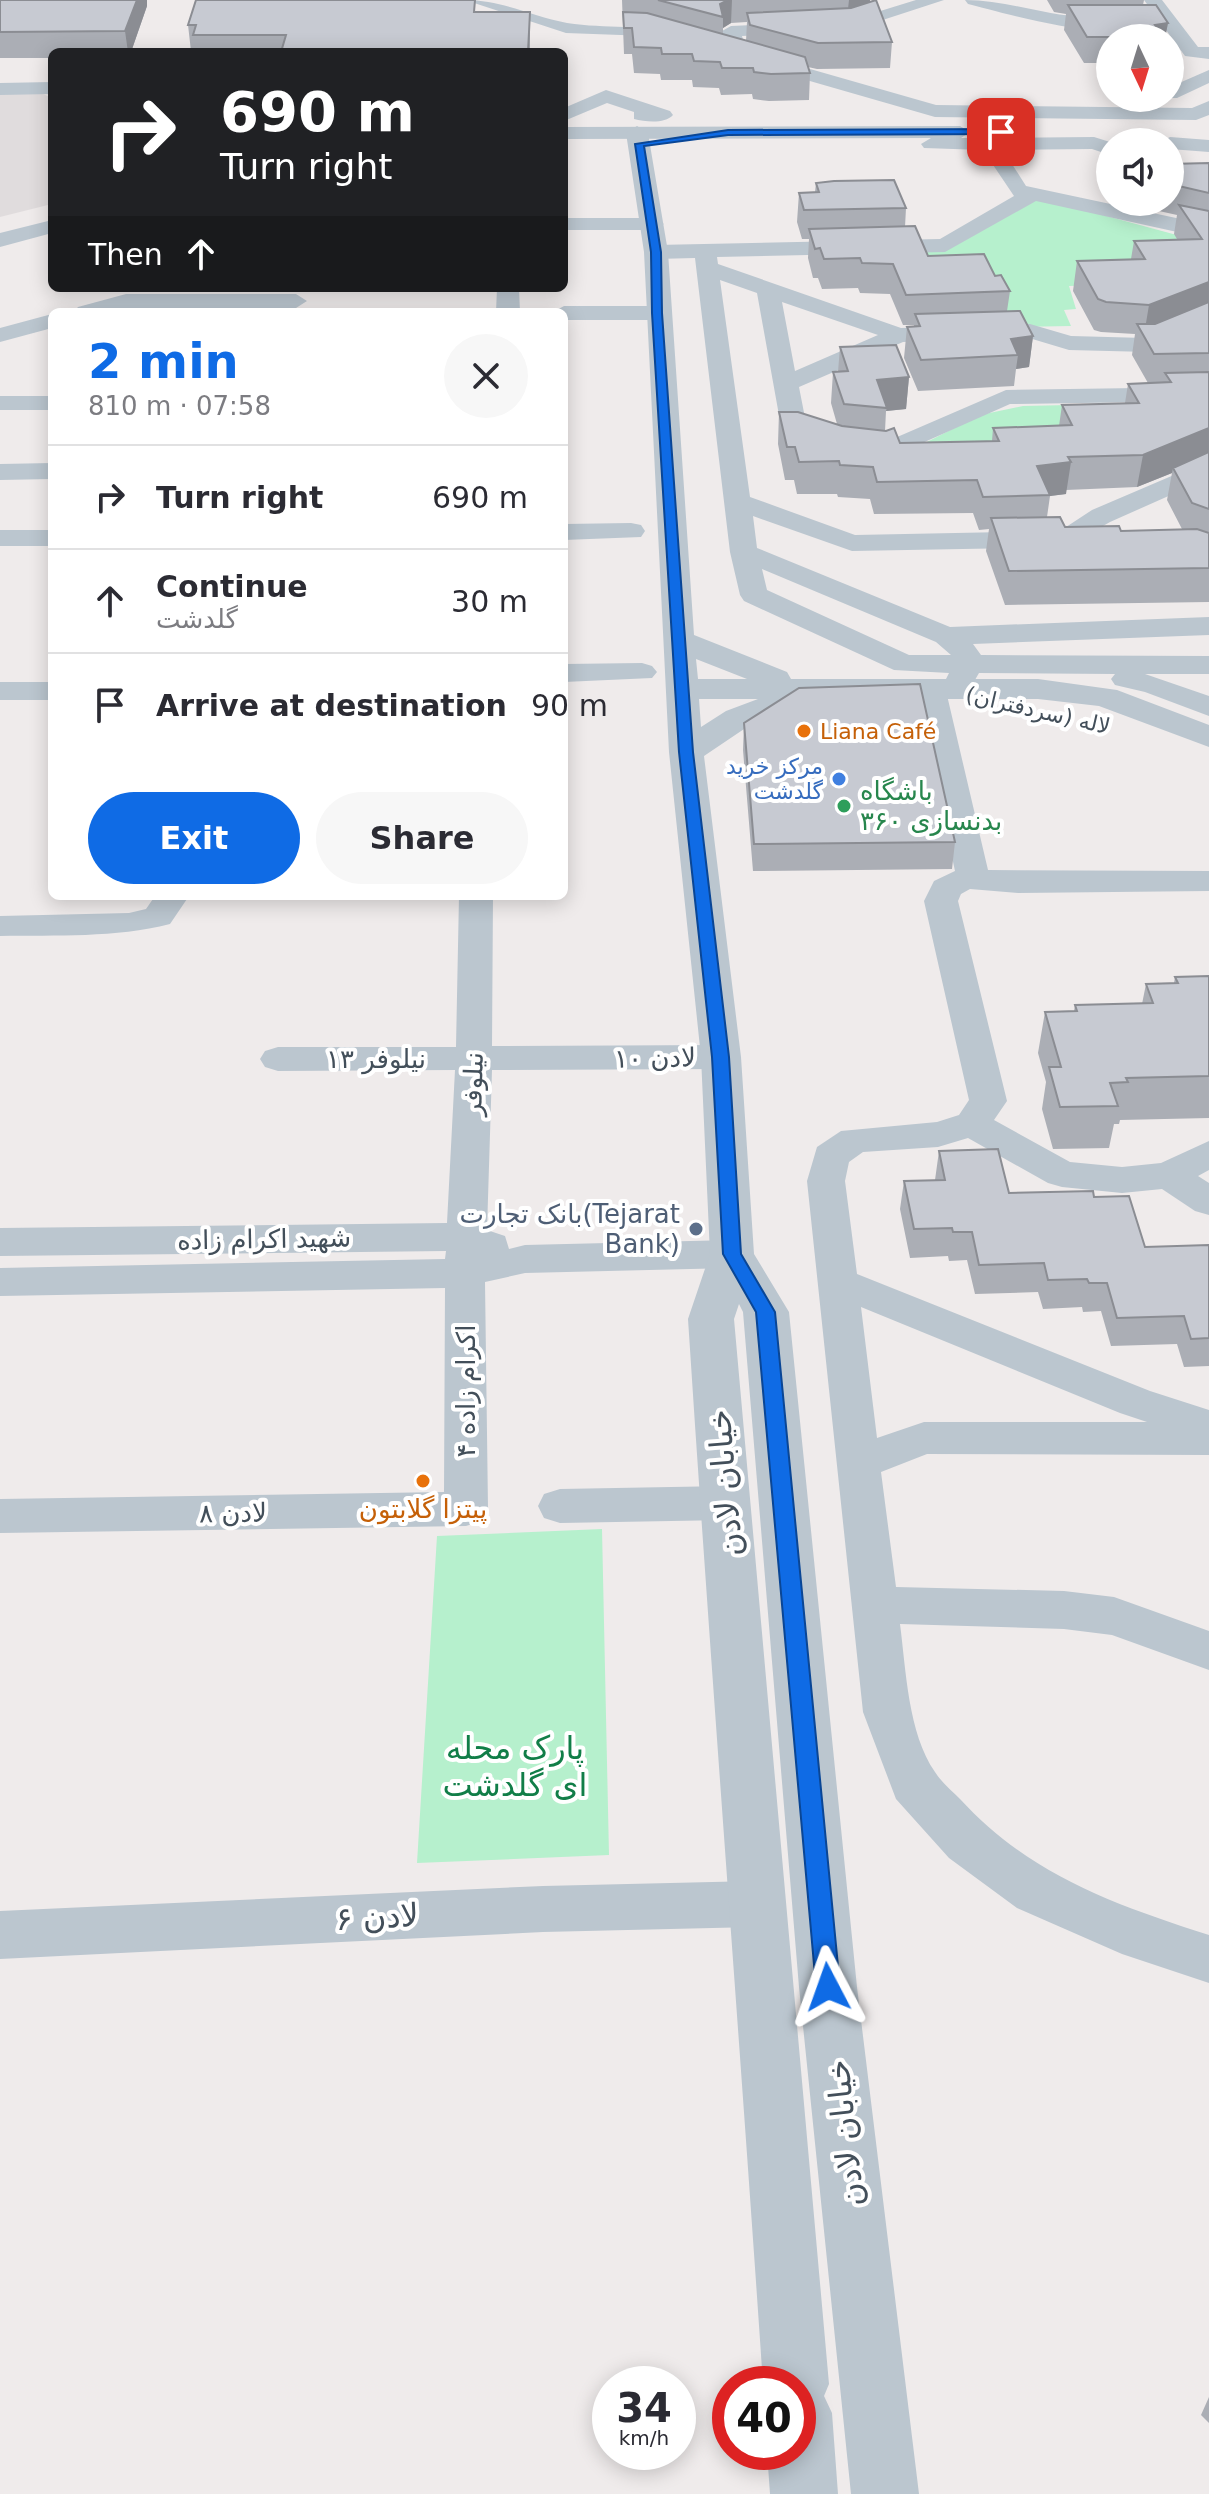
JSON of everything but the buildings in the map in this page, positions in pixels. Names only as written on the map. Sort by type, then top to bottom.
[{"type":"street","points":[[474,0],[566,28],[648,31],[693,42]]},
{"type":"street","points":[[935,0],[849,26],[731,31],[730,52],[935,111],[1016,122],[1209,133]]},
{"type":"street","points":[[974,0],[1063,22],[1153,23],[1192,52],[1209,53]]},
{"type":"street","points":[[1153,0],[1153,23]]},
{"type":"street","points":[[0,71],[48,71]]},
{"type":"street","points":[[1184,88],[1209,76]]},
{"type":"street","points":[[0,89],[48,88]]},
{"type":"street","points":[[568,109],[606,96],[663,115],[622,131],[568,143]]},
{"type":"street","points":[[568,109],[622,131]]},
{"type":"street","points":[[986,138],[1016,122],[1130,113],[1205,112]]},
{"type":"street","points":[[568,133],[622,131],[720,138],[986,138],[1096,144]]},
{"type":"street","name":"خیابان لادن","points":[[622,131],[654,238],[686,752],[721,1057],[732,1254],[711,1319],[755,1904],[774,2093],[795,2366]]},
{"type":"street","points":[[986,138],[1018,191],[1209,232]]},
{"type":"street","points":[[1184,144],[1209,146]]},
{"type":"street","points":[[708,260],[945,245],[1035,193]]},
{"type":"street","points":[[0,226],[48,215]]},
{"type":"street","points":[[568,224],[654,238],[768,289],[899,335],[1030,331],[1069,343],[1149,345],[1209,318]]},
{"type":"street","points":[[0,240],[48,227]]},
{"type":"street","points":[[708,260],[744,552],[754,595],[944,684],[1062,667],[1209,665]]},
{"type":"street","points":[[768,289],[795,432]]},
{"type":"street","points":[[101,308],[126,301],[296,300]]},
{"type":"street","points":[[570,313],[657,313]]},
{"type":"street","points":[[0,335],[48,322]]},
{"type":"street","points":[[787,383],[899,335]]},
{"type":"street","points":[[1069,343],[1095,396]]},
{"type":"street","points":[[730,432],[795,432],[840,447],[884,452],[1006,397],[1209,394]]},
{"type":"street","points":[[2,403],[48,403]]},
{"type":"street","points":[[738,502],[852,543],[1066,539],[1101,516],[1209,468]]},
{"type":"street","points":[[0,472],[48,471]]},
{"type":"street","points":[[1101,516],[1142,532]]},
{"type":"street","points":[[568,532],[631,531]]},
{"type":"street","points":[[0,538],[48,538]]},
{"type":"street","points":[[852,543],[860,600]]},
{"type":"street","points":[[744,552],[946,636],[966,653],[944,684],[969,879]]},
{"type":"street","points":[[946,636],[1209,626]]},
{"type":"street","points":[[678,640],[736,666],[816,691]]},
{"type":"street","points":[[1062,667],[1153,684],[1209,707]]},
{"type":"street","points":[[573,673],[642,672]]},
{"type":"street","name":"لاله (سردفتران)","points":[[944,684],[1094,719],[1209,769]]},
{"type":"street","name":"لاله (سردفتران)","points":[[682,689],[816,691],[944,684],[1038,689],[1105,697],[1209,737]]},
{"type":"street","points":[[0,691],[48,691]]},
{"type":"street","points":[[686,752],[738,718],[768,704],[816,691]]},
{"type":"street","points":[[1198,1952],[1035,1892],[967,1842],[914,1784],[887,1712],[826,1181],[831,1156],[854,1140],[938,1134],[972,1124],[988,1101],[941,901],[946,888],[969,879],[1018,883],[1209,881]]},
{"type":"street","points":[[0,926],[129,923],[158,917],[169,900]]},
{"type":"street","name":"نیلوفر","points":[[466,1255],[474,1059],[476,900]]},
{"type":"street","name":"۱۰ لادن","points":[[474,1059],[721,1057]]},
{"type":"street","name":"۱۳ نیلوفر","points":[[278,1059],[474,1059]]},
{"type":"street","points":[[972,1124],[1062,1174],[1122,1180],[1169,1175],[1209,1154]]},
{"type":"street","points":[[1169,1175],[1209,1202]]},
{"type":"street","name":"شهید اکرام زاده","points":[[0,1242],[525,1259],[732,1254]]},
{"type":"street","name":"خیابان لادن","points":[[732,1254],[766,1312],[828,1987],[885,2494]]},
{"type":"street","name":"شهید اکرام زاده","points":[[0,1282],[466,1255]]},
{"type":"street","name":"۴ اکرام زاده","points":[[466,1255],[466,1509]]},
{"type":"street","points":[[838,1282],[1135,1402],[1209,1427]]},
{"type":"street","points":[[859,1463],[924,1438],[1209,1439]]},
{"type":"street","points":[[560,1506],[727,1503]]},
{"type":"street","name":"۸ لادن","points":[[0,1516],[466,1509]]},
{"type":"street","points":[[876,1605],[1064,1610],[1114,1616],[1209,1651]]},
{"type":"street","name":"۶ لادن","points":[[0,1935],[543,1909],[755,1904]]},
{"type":"street","points":[[802,2470],[804,2494]]},
{"type":"shaded area","points":[[0,94],[43,94],[48,96],[48,205],[0,217]]},
{"type":"green space","points":[[1040,198],[1096,213],[1096,216],[1173,234],[1209,237],[1130,284],[1069,286],[1076,309],[1064,310],[1071,326],[1012,327],[841,250],[949,249]]},
{"type":"green space","points":[[1209,402],[1049,455],[919,446],[980,415],[1023,406]]},
{"type":"green space","name":"پارک محله ای گلدشت","points":[[602,1529],[609,1855],[417,1863],[437,1536]]},
{"type":"place","name":"Liana Café","points":[[804,731]]},
{"type":"place","name":"مرکز خرید گلدشت","points":[[839,779]]},
{"type":"place","name":"باشگاه بدنسازی ۳۶۰","points":[[844,806]]},
{"type":"place","name":"بانک تجارت(Tejarat Bank)","points":[[696,1229]]},
{"type":"place","name":"پیتزا گلابتون","points":[[423,1481]]},
{"type":"route","points":[[828,1987],[766,1312],[732,1254],[721,1057],[686,752],[657,313],[656,252],[639,144],[728,132],[1001,132]]}]
